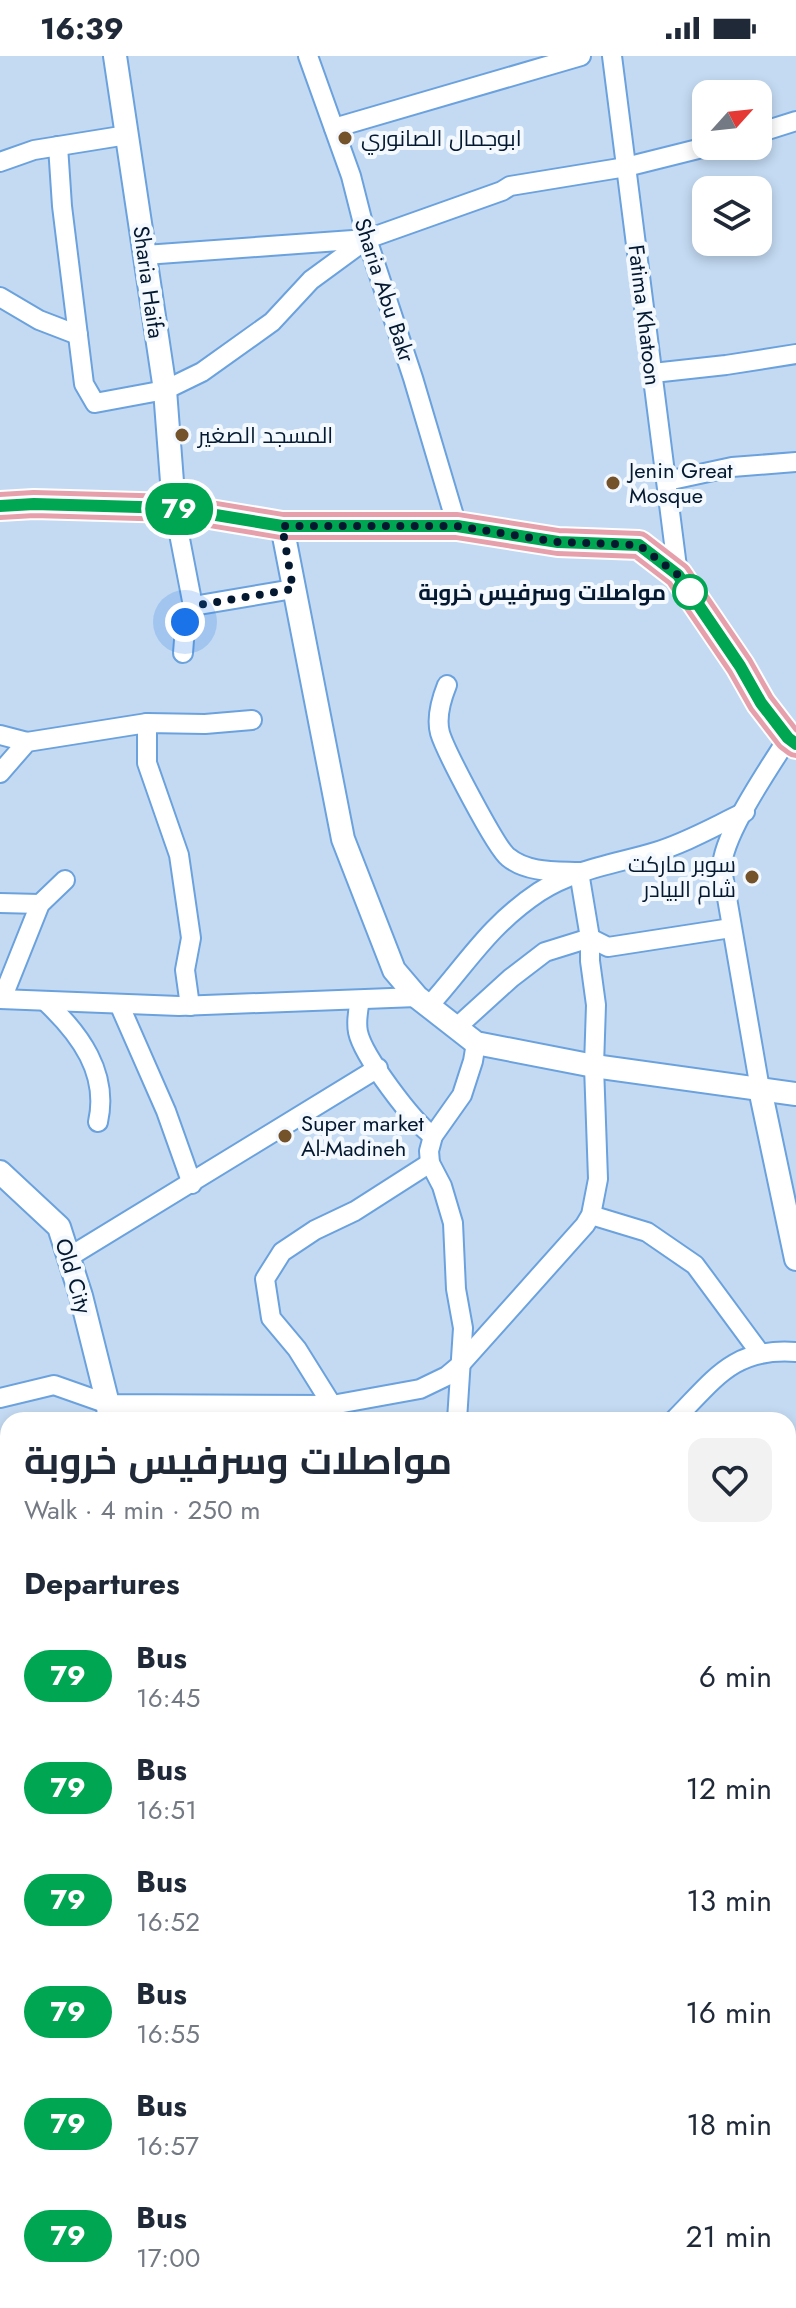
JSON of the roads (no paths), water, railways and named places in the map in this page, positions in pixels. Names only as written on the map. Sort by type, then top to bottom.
[{"type":"main road","points":[[0,506],[174,508],[282,526],[457,526],[558,542],[639,545],[678,575],[740,666],[761,703],[792,741]]},
{"type":"street","name":"Sharia Haifa","points":[[115,56],[165,390],[174,508]]},
{"type":"street","name":"Sharia Abu Bakr","points":[[308,56],[351,176],[367,239],[457,526]]},
{"type":"street","points":[[334,128],[581,56]]},
{"type":"street","name":"Fatima Khatoon","points":[[612,56],[678,575]]},
{"type":"street","points":[[772,129],[796,121]]},
{"type":"street","points":[[0,162],[58,146],[127,135]]},
{"type":"street","points":[[58,146],[62,206],[84,384],[95,403],[165,390],[202,372],[282,313],[311,280],[367,239]]},
{"type":"street","points":[[145,255],[367,239],[510,186],[626,167],[692,150]]},
{"type":"street","points":[[0,297],[39,320],[78,335]]},
{"type":"street","points":[[653,373],[796,354]]},
{"type":"street","points":[[667,481],[741,466],[796,462]]},
{"type":"street","points":[[174,508],[193,606]]},
{"type":"street","points":[[282,526],[343,839],[394,970],[423,1002],[476,1043],[594,1066],[796,1094]]},
{"type":"street","points":[[183,653],[186,614],[193,606],[293,589]]},
{"type":"street","points":[[447,685],[439,710],[440,733],[483,818],[508,857],[540,871],[579,872]]},
{"type":"street","points":[[0,735],[27,742],[147,723],[205,724],[252,720]]},
{"type":"street","points":[[147,723],[147,763],[179,855],[191,938],[185,970],[190,1006]]},
{"type":"street","points":[[792,741],[745,812],[722,856],[731,928],[760,1089],[796,1259]]},
{"type":"street","points":[[0,773],[27,742]]},
{"type":"street","points":[[65,880],[40,904],[1,999],[190,1006],[360,1000],[423,1002],[451,984],[474,949],[497,925],[539,892],[579,872],[680,843],[745,812]]},
{"type":"street","points":[[0,1398],[54,1385],[108,1412],[332,1405],[420,1389],[459,1366],[579,1233],[591,1215],[598,1179],[594,1066],[596,1005],[590,938],[579,872]]},
{"type":"street","points":[[0,903],[40,904]]},
{"type":"street","points":[[457,1027],[519,971],[545,952],[590,938],[608,947],[731,928]]},
{"type":"street","points":[[360,1000],[358,1034],[415,1121],[433,1136]]},
{"type":"street","points":[[46,1002],[73,1029],[97,1073],[101,1102],[98,1122]]},
{"type":"street","points":[[119,1004],[166,1111],[192,1184]]},
{"type":"street","points":[[457,1412],[463,1328],[456,1289],[453,1223],[442,1186],[430,1163],[429,1145],[462,1095],[476,1043]]},
{"type":"street","points":[[69,1257],[378,1068]]},
{"type":"street","points":[[332,1405],[297,1349],[271,1318],[265,1279],[282,1252],[315,1230],[355,1211],[430,1163]]},
{"type":"street","name":"Old City","points":[[0,1172],[59,1227],[81,1296],[108,1412]]},
{"type":"street","points":[[591,1215],[647,1232],[695,1265],[760,1353]]},
{"type":"street","points":[[682,1412],[729,1364],[760,1353],[796,1352]]},
{"type":"street","points":[[324,1412],[332,1405]]},
{"type":"place","name":"ابوجمال الصانوري","points":[[345,138]]},
{"type":"place","name":"المسجد الصغير","points":[[182,435]]},
{"type":"place","name":"Jenin Great Mosque","points":[[613,483]]},
{"type":"place","name":"مواصلات وسرفيس خروبة","points":[[690,592]]},
{"type":"place","name":"سوبر ماركت شام البيادر","points":[[752,877]]},
{"type":"place","name":"Super market Al-Madineh","points":[[285,1136]]}]
